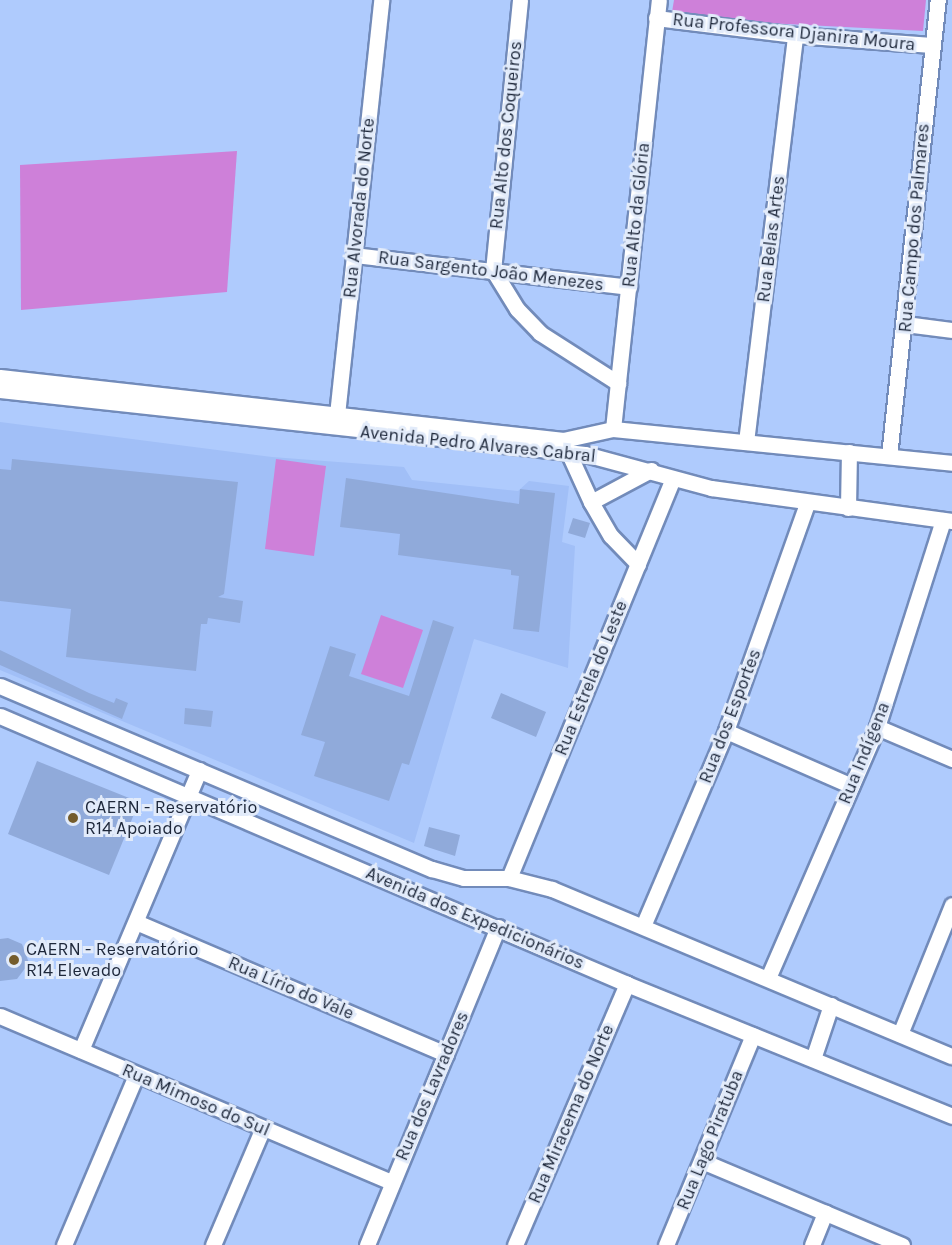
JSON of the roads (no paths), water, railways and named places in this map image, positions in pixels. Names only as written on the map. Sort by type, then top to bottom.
[{"type":"street","name":"Rua Alvorada do Norte","points":[[336,422],[381,0]]},
{"type":"street","name":"Rua Alto dos Coqueiros","points":[[493,270],[520,0]]},
{"type":"street","name":"Rua Alto da Glória","points":[[613,429],[659,0]]},
{"type":"street","name":"Rua Campo dos Palmares","points":[[889,456],[905,324],[909,249],[938,0]]},
{"type":"street","name":"Rua Professora Djanira Moura","points":[[657,18],[795,35],[932,45]]},
{"type":"street","name":"Rua Belas Artes","points":[[746,442],[795,35]]},
{"type":"street","name":"Rua Sargento João Menezes","points":[[354,255],[629,287]]},
{"type":"street","points":[[493,270],[516,309],[540,333],[618,383]]},
{"type":"street","points":[[905,324],[952,330]]},
{"type":"street","name":"Avenida Pedro Alvares Cabral","points":[[0,377],[336,422]]},
{"type":"street","name":"Avenida Pedro Alvares Cabral","points":[[0,390],[564,446],[651,470],[673,479],[807,503],[948,521]]},
{"type":"street","name":"Avenida Pedro Alvares Cabral","points":[[564,446],[613,429],[952,463]]},
{"type":"street","points":[[564,446],[591,502],[611,536],[638,564]]},
{"type":"street","points":[[848,508],[849,452]]},
{"type":"street","points":[[591,502],[651,470]]},
{"type":"street","name":"Rua Estrela do Leste","points":[[508,878],[673,479]]},
{"type":"street","name":"Rua dos Esportes","points":[[643,926],[726,731],[807,503]]},
{"type":"street","name":"Rua Indígena","points":[[768,978],[876,727],[948,521]]},
{"type":"street","name":"Avenida dos Expedicionários","points":[[0,686],[440,872],[464,878],[508,878],[552,889],[952,1056]]},
{"type":"street","points":[[3,718],[17,693]]},
{"type":"street","name":"Avenida dos Expedicionários","points":[[3,718],[498,927],[627,984],[952,1116]]},
{"type":"street","points":[[876,727],[952,759]]},
{"type":"street","points":[[726,731],[852,786]]},
{"type":"street","points":[[81,1050],[199,770]]},
{"type":"street","points":[[900,1034],[952,905]]},
{"type":"street","name":"Rua Lírio do Vale","points":[[136,922],[446,1054]]},
{"type":"street","name":"Rua dos Lavradores","points":[[367,1245],[498,927]]},
{"type":"street","name":"Rua Miracema do Norte","points":[[515,1245],[627,984]]},
{"type":"street","points":[[813,1059],[831,1005]]},
{"type":"street","name":"Rua Mimoso do Sul","points":[[0,1016],[136,1076],[392,1182]]},
{"type":"street","name":"Rua Lago Piratuba","points":[[666,1245],[753,1035]]},
{"type":"street","points":[[64,1245],[136,1076]]},
{"type":"street","points":[[213,1245],[263,1128]]},
{"type":"street","points":[[702,1161],[902,1245]]},
{"type":"street","points":[[812,1245],[825,1213]]},
{"type":"place","name":"CAERN - Reservatório R14 Apoiado","points":[[73,818]]},
{"type":"place","name":"CAERN - Reservatório R14 Elevado","points":[[14,960]]}]
